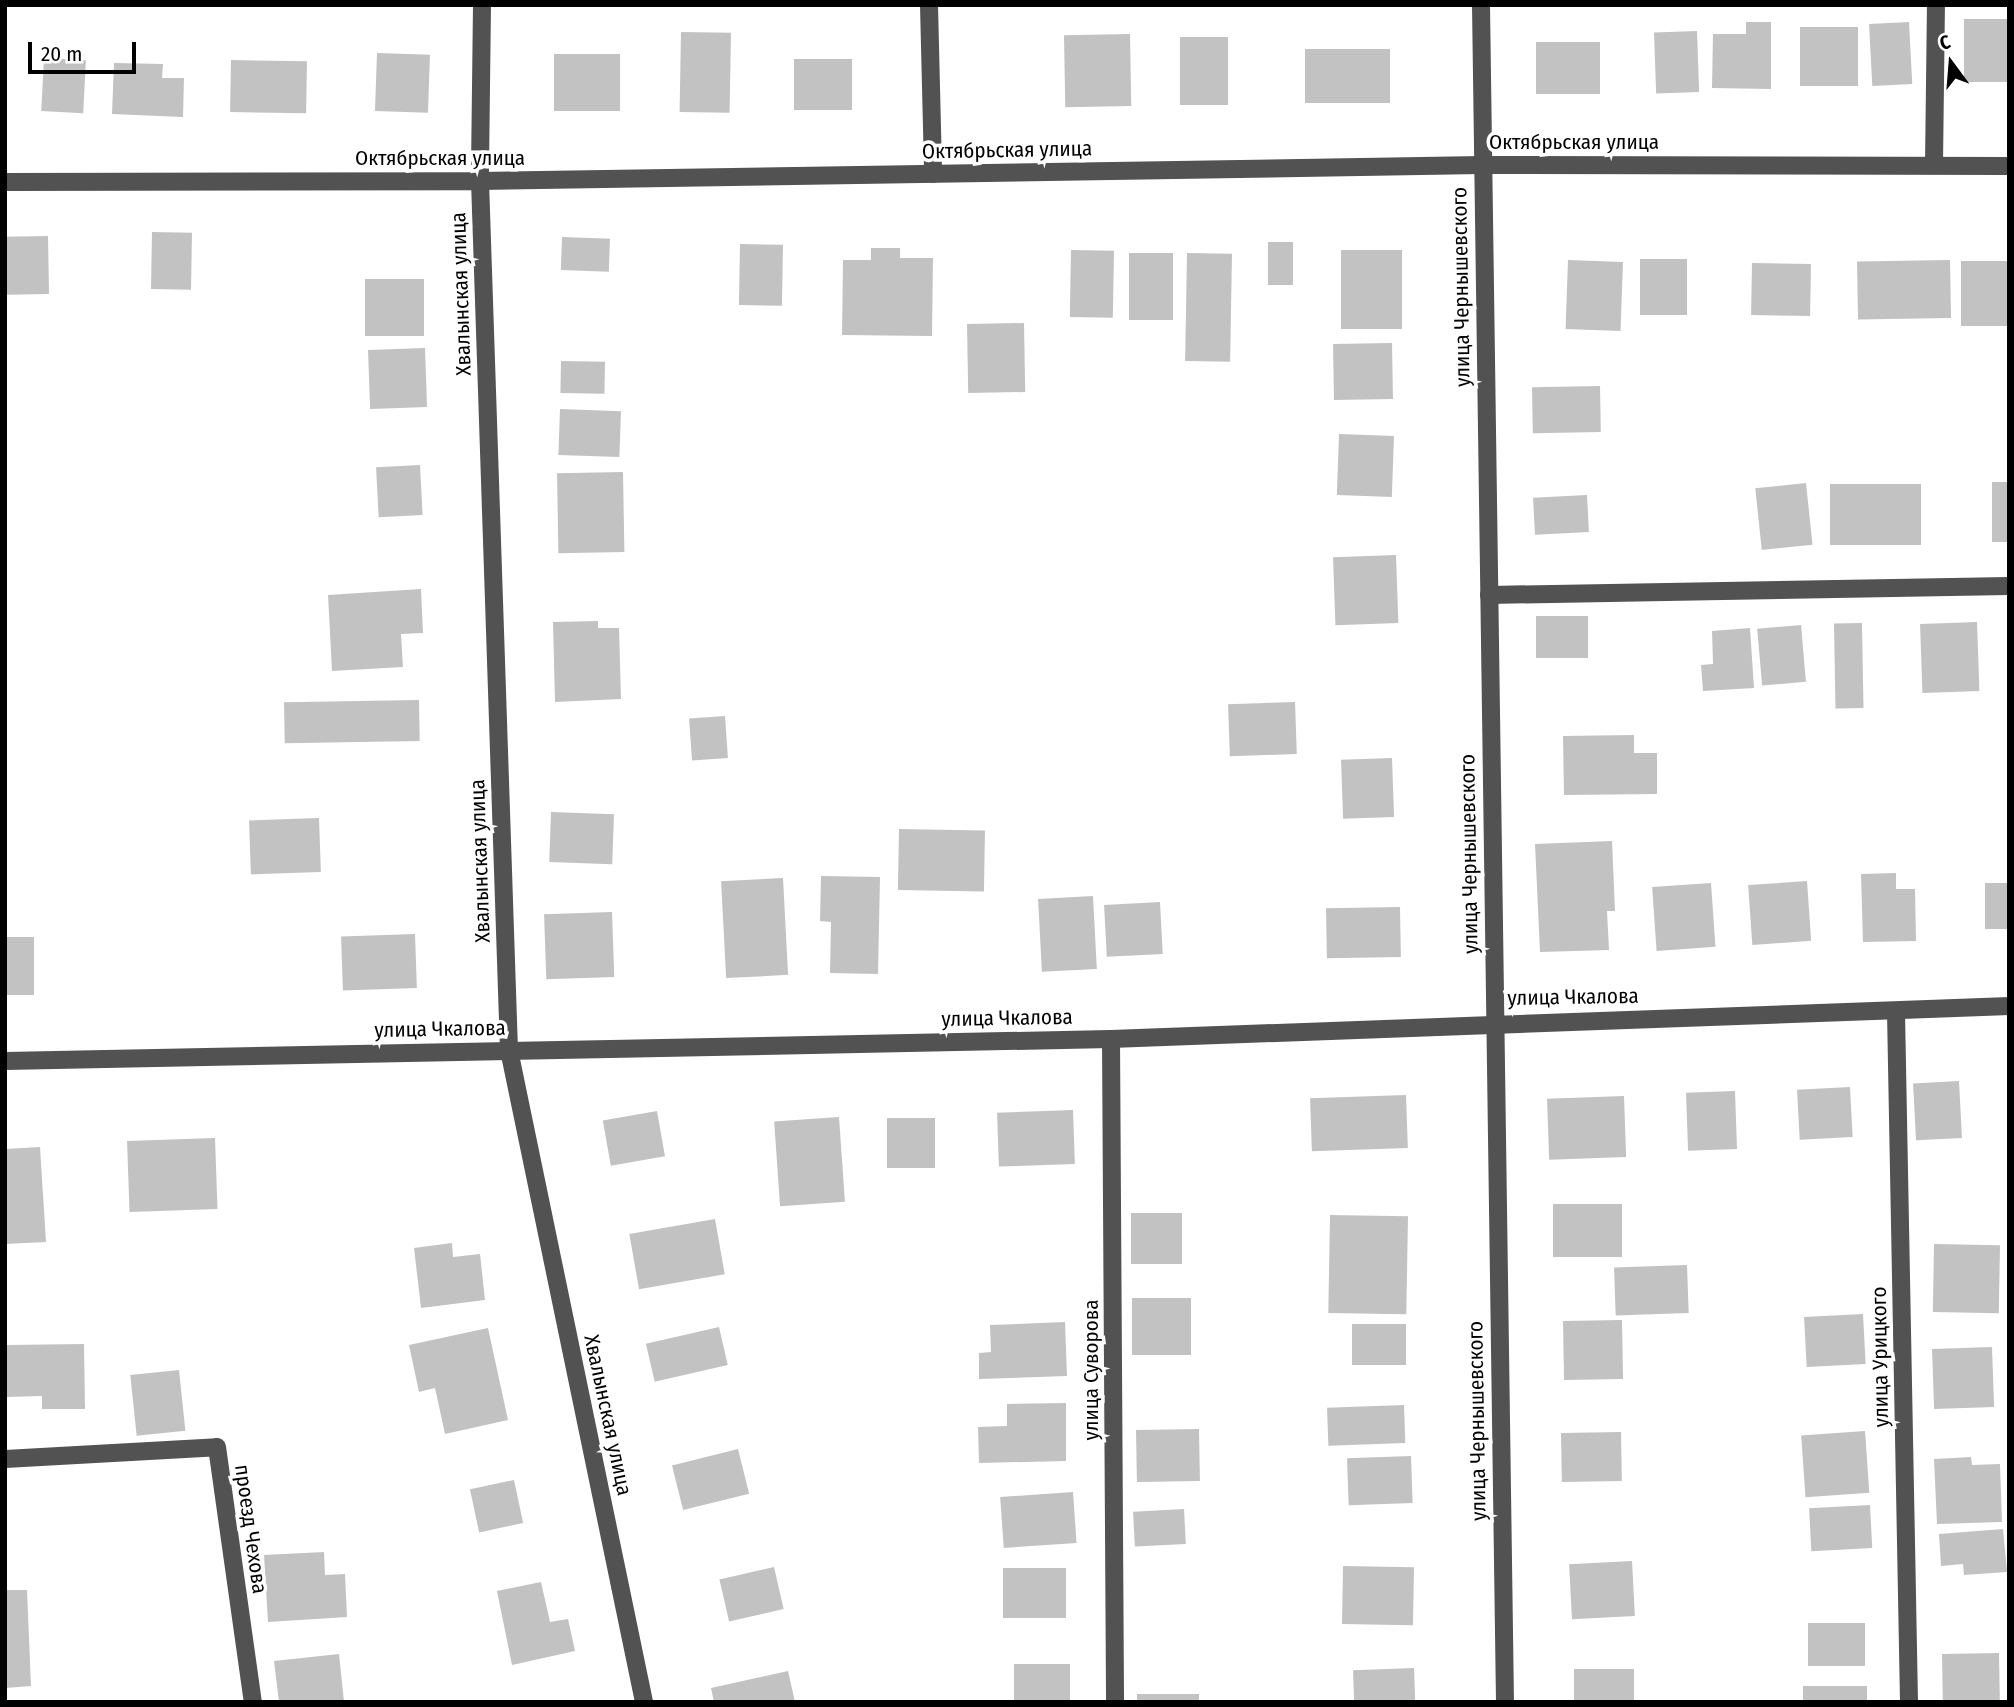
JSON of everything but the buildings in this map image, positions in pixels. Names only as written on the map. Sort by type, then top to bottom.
[{"type":"street","name":"Хвалынская улица","points":[[482,5],[480,181],[509,1050],[644,1702]]},
{"type":"street","points":[[929,5],[933,174]]},
{"type":"street","name":"улица Чернышевского","points":[[1481,5],[1493,1022],[1505,1702]]},
{"type":"street","points":[[1934,165],[1936,5]]},
{"type":"street","name":"Октябрьская улица","points":[[5,182],[480,181],[1482,165],[2009,166]]},
{"type":"street","points":[[1489,595],[2009,586]]},
{"type":"street","name":"улица Чкалова","points":[[5,1062],[1111,1038],[1493,1022],[1896,1012],[2009,1006]]},
{"type":"street","name":"улица Урицкого","points":[[1896,1012],[1909,1702]]},
{"type":"street","name":"улица Суворова","points":[[1111,1038],[1115,1702]]},
{"type":"street","name":"проезд Чехова","points":[[5,1459],[217,1447],[253,1702]]}]
